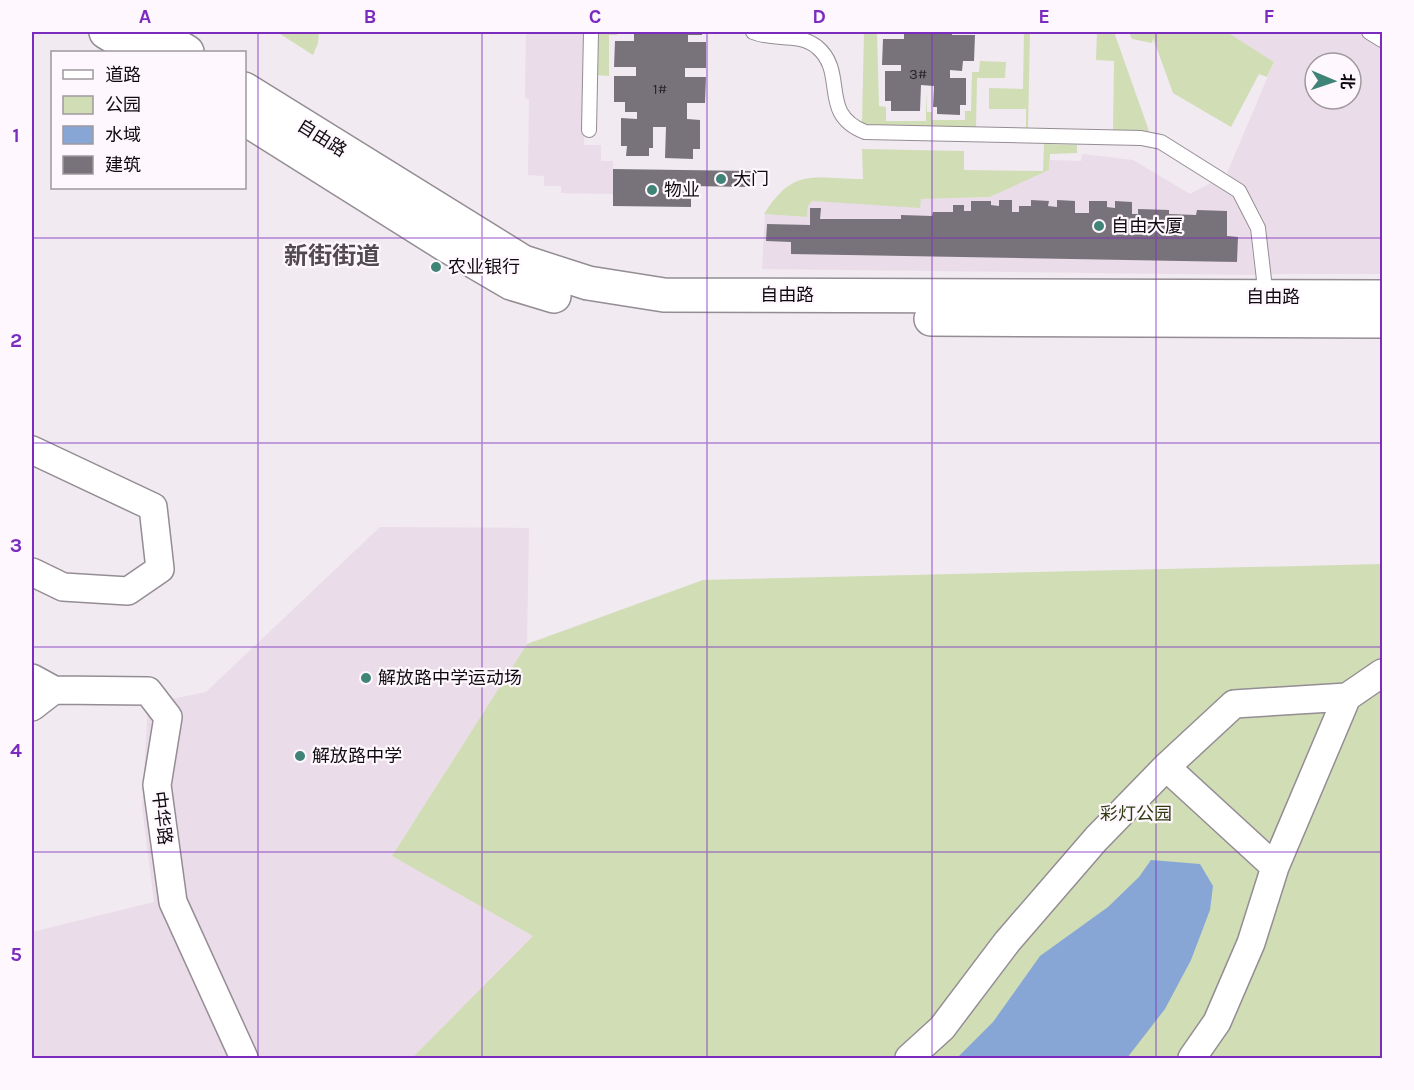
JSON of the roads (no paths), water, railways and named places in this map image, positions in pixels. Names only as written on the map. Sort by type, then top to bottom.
[{"type":"main road","points":[[106,32],[138,51]]},
{"type":"main road","points":[[154,32],[185,51]]},
{"type":"main road","name":"自由路","points":[[246,90],[523,262],[588,283],[664,295],[1383,297]]},
{"type":"main road","name":"自由路","points":[[246,119],[446,245],[511,283],[583,305],[672,316],[1383,321]]},
{"type":"street","points":[[32,450],[153,507],[160,569],[128,591],[63,587],[32,572]]},
{"type":"street","points":[[909,1059],[942,1028],[1007,942],[1096,839],[1166,767],[1234,704],[1347,697],[1383,673]]},
{"type":"street","name":"中华路","points":[[32,707],[43,684],[148,691],[168,717],[157,785],[173,902],[244,1059]]},
{"type":"street","points":[[1192,1059],[1217,1023],[1251,943],[1275,867],[1347,697]]},
{"type":"street","points":[[1166,767],[1275,867]]},
{"type":"lane","points":[[589,130],[591,32]]},
{"type":"lane","points":[[753,32],[771,37],[796,38],[817,47],[831,67],[835,100],[841,114],[852,126],[865,132],[1141,138],[1161,142],[1226,181],[1246,201],[1258,228],[1266,297]]},
{"type":"lane","points":[[1369,32],[1383,40]]},
{"type":"water","points":[[1151,860],[1200,864],[1213,886],[1210,910],[1191,960],[1165,1009],[1127,1058],[957,1058],[993,1022],[1040,956],[1108,907],[1139,877]]},
{"type":"place","name":"大门","points":[[721,179]]},
{"type":"place","name":"物业","points":[[652,190]]},
{"type":"place","name":"自由大厦","points":[[1099,226]]},
{"type":"place","name":"农业银行","points":[[436,267]]},
{"type":"place","name":"解放路中学运动场","points":[[366,678]]},
{"type":"place","name":"解放路中学","points":[[300,756]]},
{"type":"district","name":"新街街道","points":[[332,256]]},
{"type":"park label","name":"彩灯公园","points":[[1136,814]]}]
